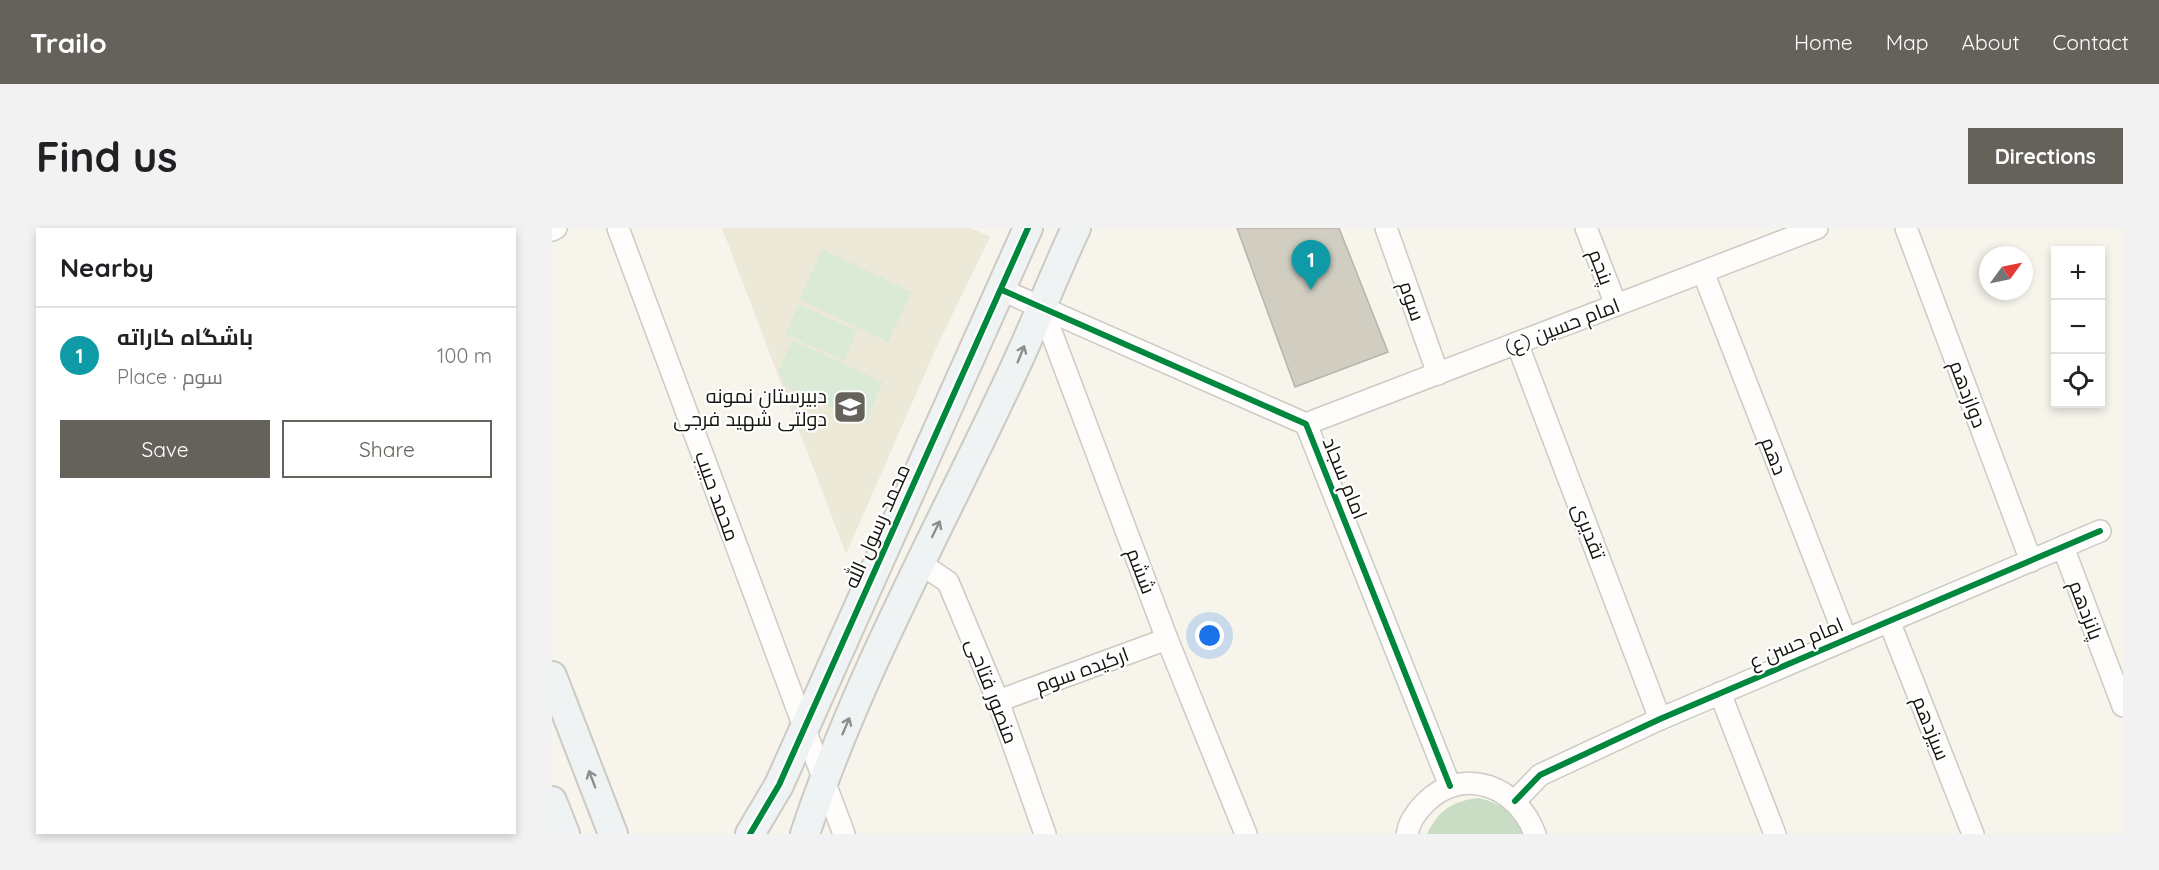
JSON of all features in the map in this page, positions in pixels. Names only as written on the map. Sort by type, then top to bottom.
[{"type":"street","points":[[552,230],[556,228]]},
{"type":"street","name":"محمد حبیب","points":[[618,228],[803,730],[844,834]]},
{"type":"street","name":"محمد رسول الله","points":[[750,834],[779,785],[1028,228]]},
{"type":"street","points":[[805,834],[823,780],[920,563],[1017,364],[1076,228]]},
{"type":"street","name":"سوم","points":[[1386,228],[1438,374]]},
{"type":"street","name":"پنجم","points":[[1586,228],[1616,305]]},
{"type":"street","name":"امام حسین (ع)","points":[[1306,424],[1703,272],[1786,234],[1817,228]]},
{"type":"street","name":"دوازدهم","points":[[1906,228],[2031,561]]},
{"type":"street","name":"دهم","points":[[1703,272],[1846,639]]},
{"type":"street","name":"امام سجاد","points":[[1002,290],[1041,305],[1306,424],[1450,786]]},
{"type":"street","name":"ششم","points":[[1041,305],[1167,639],[1246,834]]},
{"type":"street","name":"تقدیری","points":[[1517,343],[1660,718]]},
{"type":"street","name":"امام حسن ع","points":[[1515,801],[1540,775],[1660,718],[2100,531]]},
{"type":"street","name":"پانزدهم","points":[[2063,547],[2123,706]]},
{"type":"street","name":"منصور فتاحی","points":[[920,563],[948,582],[998,701],[1045,834]]},
{"type":"street","name":"سیزدهم","points":[[1888,621],[1973,834]]},
{"type":"street","name":"ارکیده سوم","points":[[998,701],[1167,639]]},
{"type":"street","points":[[552,676],[613,827]]},
{"type":"street","points":[[1720,693],[1775,834]]},
{"type":"street","points":[[1407,834],[1417,810],[1432,796],[1450,786],[1467,783],[1485,785],[1501,791],[1515,801],[1528,817],[1535,834]]},
{"type":"street","points":[[552,801],[565,834]]},
{"type":"shaded area","name":"دبیرستان نمونه دولتی شهید فرجی","points":[[722,228],[971,228],[990,237],[937,346],[846,554]]},
{"type":"green space","points":[[822,249],[912,292],[888,342],[799,300]]},
{"type":"green space","points":[[799,304],[857,331],[844,361],[785,334]]},
{"type":"green space","points":[[793,340],[883,382],[865,423],[785,386],[778,371]]},
{"type":"green space","points":[[1478,798],[1506,810],[1516,820],[1524,834],[1427,834],[1436,819],[1447,808],[1469,799]]},
{"type":"building","points":[[1237,228],[1339,228],[1388,352],[1295,387]]},
{"type":"cycle path","points":[[750,834],[779,785],[1028,228]]},
{"type":"cycle path","points":[[1002,290],[1306,424],[1450,786]]},
{"type":"cycle path","points":[[1515,801],[1540,775],[1660,719],[2100,531]]},
{"type":"place","name":"باشگاه کاراته","points":[[1311,290]]},
{"type":"place","name":"دبیرستان نمونه دولتی شهید فرجی","points":[[850,407]]}]
